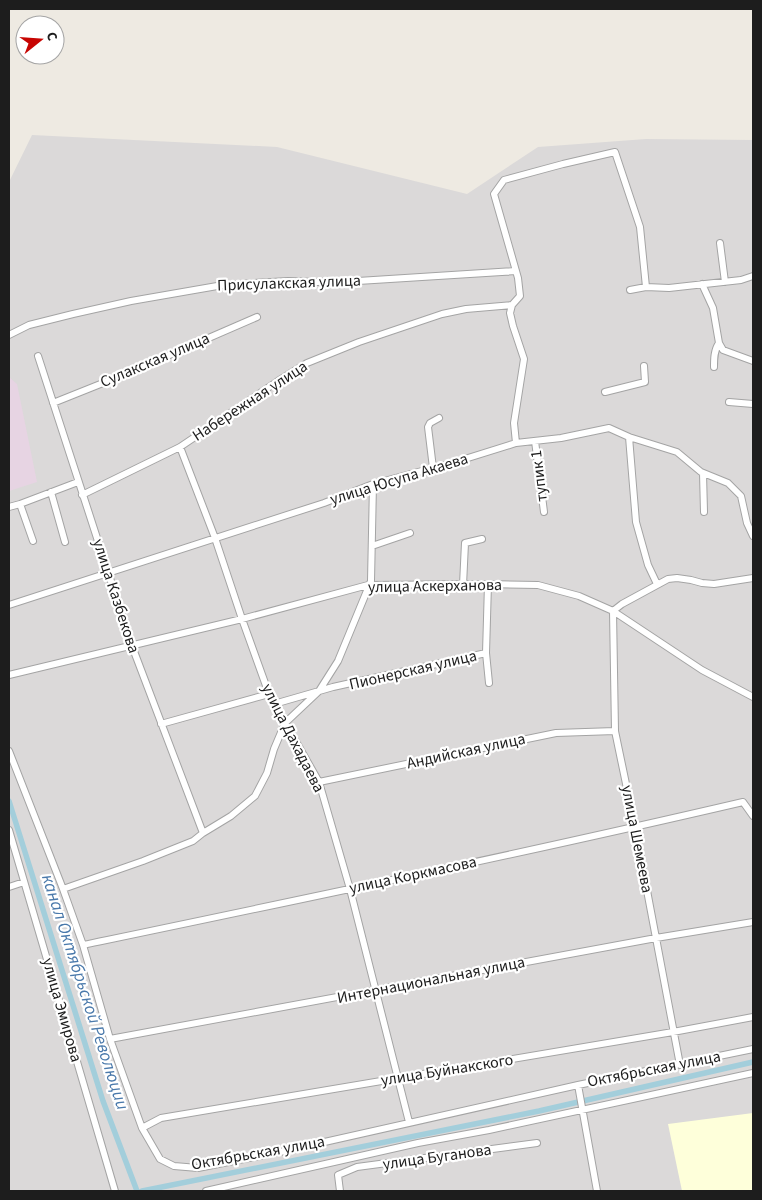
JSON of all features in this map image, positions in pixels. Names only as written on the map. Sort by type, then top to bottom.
[{"type":"street","points":[[516,443],[514,423],[524,359],[510,313],[512,305],[520,296],[516,271],[494,194],[504,180],[614,152],[640,227],[646,287]]},
{"type":"street","points":[[720,243],[725,282]]},
{"type":"street","name":"Присулакская улица","points":[[9,335],[29,326],[73,314],[223,284],[288,281],[358,281],[516,271]]},
{"type":"street","points":[[630,290],[646,287],[669,288],[725,282],[753,276]]},
{"type":"street","points":[[702,284],[713,308],[723,350],[753,361]]},
{"type":"street","name":"Набережная улица","points":[[82,495],[180,447],[278,380],[307,363],[359,342],[442,314],[466,309],[512,305]]},
{"type":"street","name":"Сулакская улица","points":[[53,403],[128,373],[256,317]]},
{"type":"street","points":[[714,367],[717,346],[720,343]]},
{"type":"street","name":"улица Казбекова","points":[[38,356],[132,646],[203,833]]},
{"type":"street","points":[[605,392],[645,382],[644,366]]},
{"type":"street","points":[[729,402],[753,404]]},
{"type":"street","points":[[433,468],[428,427],[430,422],[439,418]]},
{"type":"street","name":"улица Юсупа Акаева","points":[[9,605],[324,503],[373,484],[516,443],[561,438],[609,428],[629,437],[677,452],[703,473],[728,483],[741,496],[747,523],[753,536]]},
{"type":"street","points":[[629,437],[636,522],[648,565],[658,584]]},
{"type":"street","name":"тупик 1","points":[[535,441],[544,512]]},
{"type":"street","name":"улица Дахадаева","points":[[180,447],[215,538],[269,694],[318,782],[350,889],[409,1122]]},
{"type":"street","points":[[703,473],[704,512]]},
{"type":"street","points":[[9,507],[78,482]]},
{"type":"street","points":[[63,889],[192,841],[231,816],[255,796],[267,773],[274,749],[285,723],[319,691],[338,661],[371,581],[373,484]]},
{"type":"street","points":[[51,492],[65,542]]},
{"type":"street","points":[[20,504],[33,541]]},
{"type":"street","points":[[372,546],[410,533]]},
{"type":"street","points":[[463,585],[465,543],[482,539]]},
{"type":"street","points":[[613,611],[668,578],[714,584],[753,578]]},
{"type":"street","name":"улица Аскерханова","points":[[9,675],[242,620],[368,585],[488,584],[538,586],[579,596],[613,611],[702,670],[753,697]]},
{"type":"street","name":"Пионерская улица","points":[[274,704],[319,691],[486,653],[488,584]]},
{"type":"street","name":"улица Шемеева","points":[[613,611],[616,731],[680,1064]]},
{"type":"street","points":[[486,653],[489,683]]},
{"type":"street","points":[[161,724],[269,694]]},
{"type":"street","name":"Андийская улица","points":[[318,782],[556,733],[616,731]]},
{"type":"street","name":"Октябрьская улица","points":[[9,751],[83,944],[110,1040],[142,1128],[160,1158],[174,1166],[198,1168],[280,1152],[578,1085],[753,1049]]},
{"type":"street","name":"улица Коркмасова","points":[[83,944],[350,889],[743,802],[753,816]]},
{"type":"street","name":"улица Эмирова","points":[[9,830],[115,1191]]},
{"type":"street","points":[[9,887],[24,882]]},
{"type":"street","name":"Интернациональная улица","points":[[110,1040],[656,938],[753,922]]},
{"type":"street","name":"улица Буйнакского","points":[[142,1128],[161,1118],[753,1017]]},
{"type":"street","points":[[206,1191],[418,1143],[489,1130],[753,1073]]},
{"type":"street","points":[[578,1085],[597,1191]]},
{"type":"street","name":"улица Буганова","points":[[340,1191],[338,1175],[357,1167],[537,1143]]},
{"type":"shaded area","points":[[32,135],[277,147],[467,194],[538,147],[646,139],[753,140],[753,1191],[9,1191],[9,182]]},
{"type":"shaded area","points":[[9,377],[17,384],[37,482],[9,491]]},
{"type":"shaded area","points":[[753,1113],[753,1191],[682,1191],[668,1124]]},
{"type":"waterway","name":"канал Октябрьской Революции","points":[[9,801],[103,1101],[137,1191]]},
{"type":"waterway","points":[[142,1191],[539,1111],[753,1062]]}]
